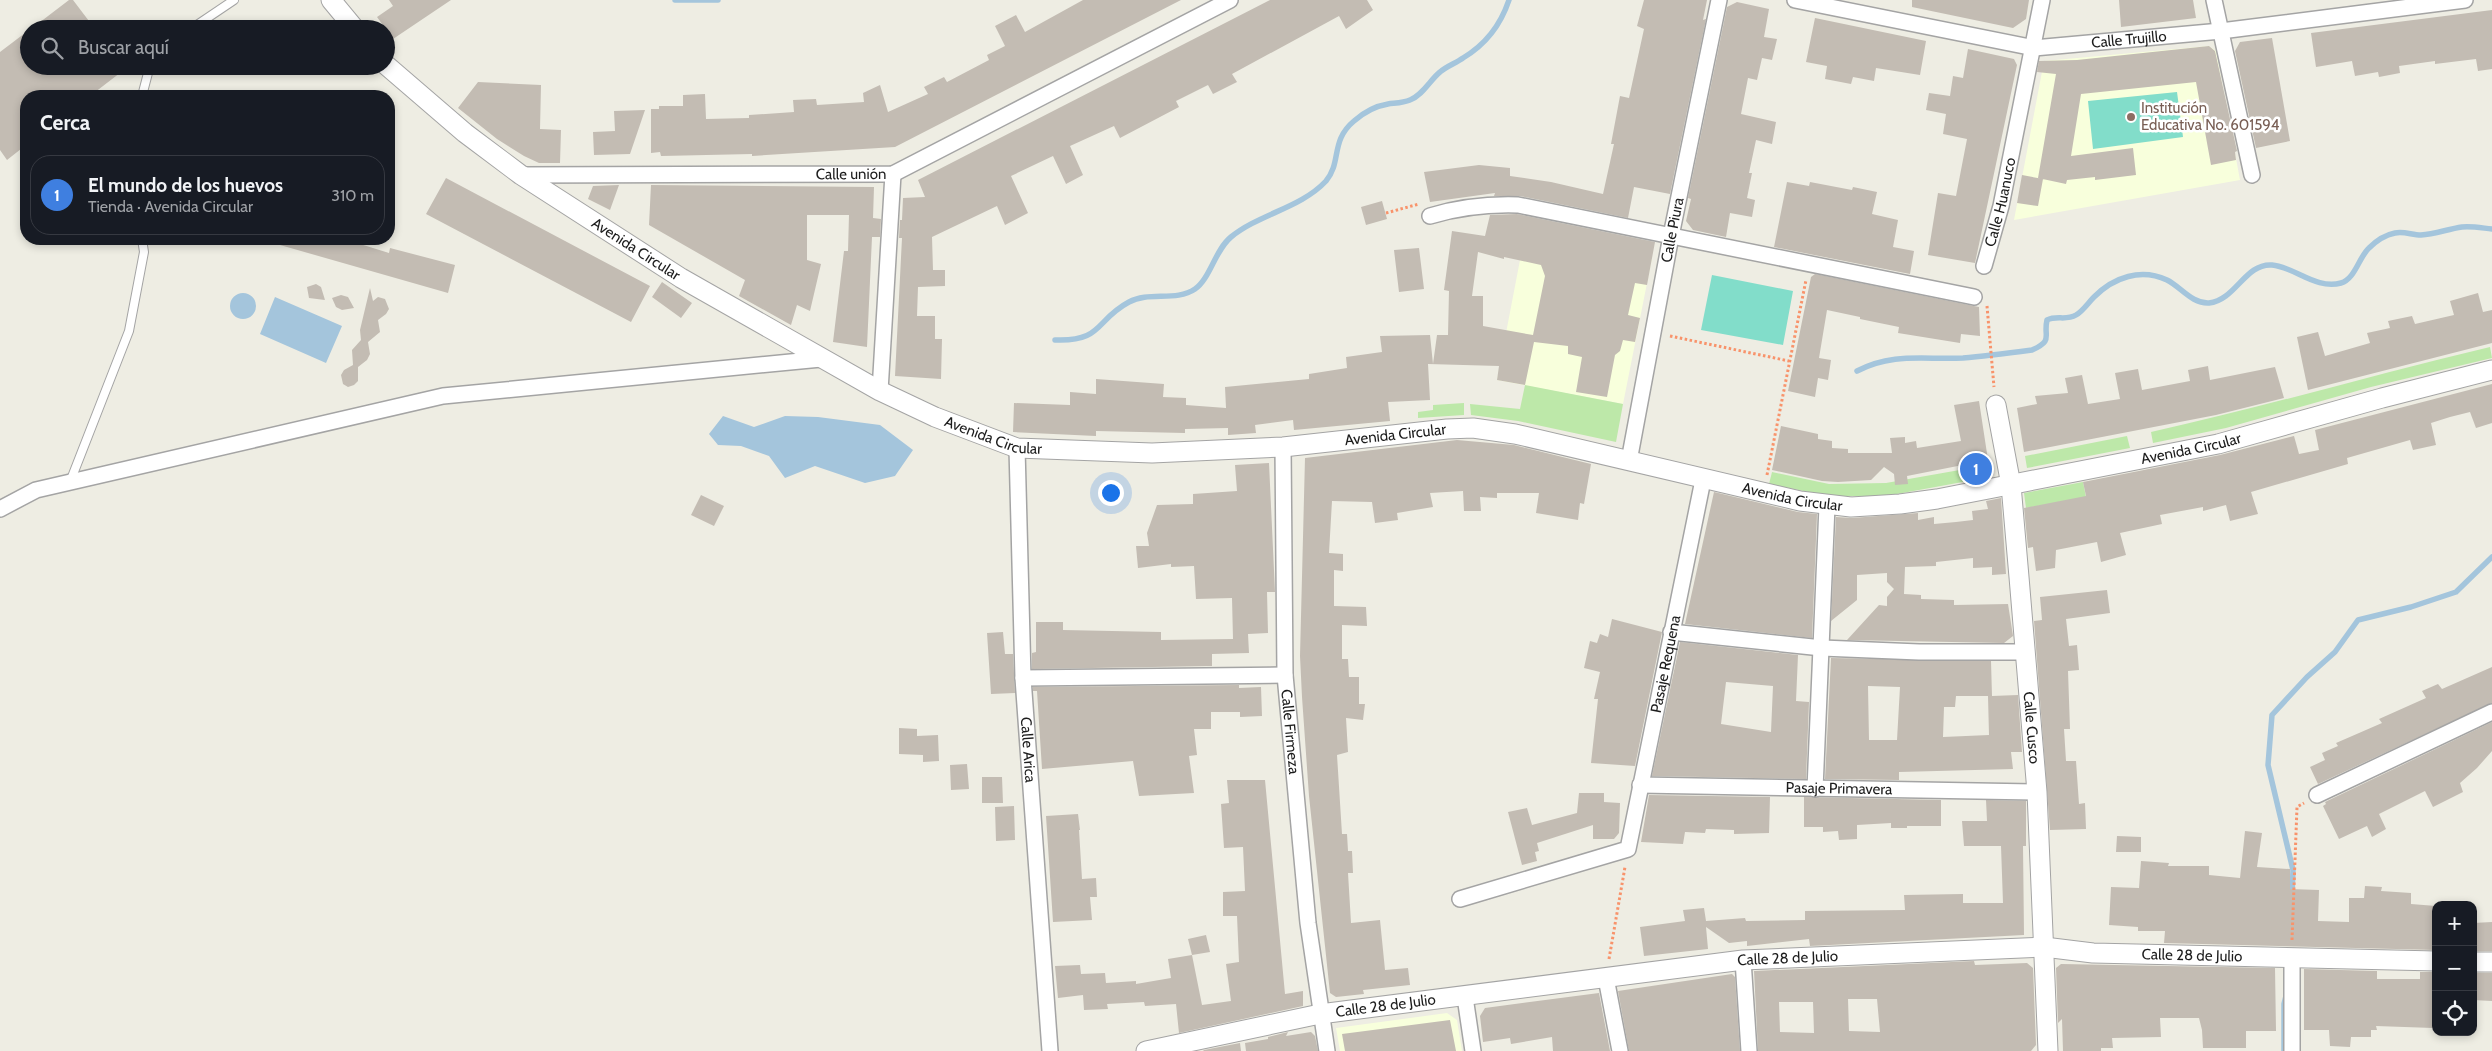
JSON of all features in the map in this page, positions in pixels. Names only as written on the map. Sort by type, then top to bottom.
[{"type":"street","points":[[332,0],[348,20]]},
{"type":"street","name":"Calle unión","points":[[521,175],[893,174],[1230,0]]},
{"type":"street","name":"Calle Piura","points":[[1629,461],[1671,236],[1719,0]]},
{"type":"street","name":"Calle Trujillo","points":[[1795,0],[2034,48],[2221,31],[2465,0]]},
{"type":"street","name":"Calle Huanuco","points":[[1984,266],[2001,206],[2034,48],[2042,0]]},
{"type":"street","points":[[2214,0],[2252,175]]},
{"type":"street","name":"Avenida Circular","points":[[395,73],[464,134],[521,175],[681,278],[820,359],[880,391],[935,417],[1017,448],[1152,453],[1283,447],[1405,432],[1473,428],[1514,434],[1703,480],[1827,506],[1900,504],[2011,485],[2218,444],[2382,398],[2492,370]]},
{"type":"street","points":[[880,391],[893,174]]},
{"type":"street","points":[[1430,216],[1466,207],[1490,204],[1518,205],[1980,300]]},
{"type":"street","points":[[0,509],[36,490],[443,396],[820,359]]},
{"type":"street","name":"Calle Cusco","points":[[1996,405],[2011,485],[2037,792],[2048,1051]]},
{"type":"street","name":"Calle Firmeza","points":[[1283,447],[1285,675],[1308,923],[1327,1051]]},
{"type":"street","name":"Calle Arica","points":[[1017,448],[1023,678],[1050,1051]]},
{"type":"street","name":"Pasaje Requena","points":[[1628,849],[1703,480]]},
{"type":"street","points":[[1815,789],[1827,506]]},
{"type":"street","points":[[1671,632],[1822,648],[1919,652],[2024,652]]},
{"type":"street","points":[[1023,678],[1285,675]]},
{"type":"street","points":[[2317,795],[2492,712]]},
{"type":"street","name":"Pasaje Primavera","points":[[1640,785],[2037,792]]},
{"type":"street","points":[[1460,899],[1628,849]]},
{"type":"street","name":"Calle 28 de Julio","points":[[1146,1051],[1187,1046],[1320,1014],[1743,960],[2044,947],[2092,953],[2432,962]]},
{"type":"street","points":[[2292,959],[2292,1051]]},
{"type":"street","points":[[1743,960],[1749,1051]]},
{"type":"street","points":[[2477,962],[2492,962]]},
{"type":"street","points":[[1606,978],[1620,1051]]},
{"type":"street","points":[[1465,997],[1473,1051]]},
{"type":"lane","points":[[204,20],[234,0]]},
{"type":"lane","points":[[144,90],[147,75]]},
{"type":"lane","points":[[70,482],[129,331],[144,252],[143,245]]},
{"type":"path","points":[[1386,213],[1426,202],[1430,216]]},
{"type":"path","points":[[1766,478],[1806,276]]},
{"type":"path","points":[[1980,300],[1996,405]]},
{"type":"path","points":[[1670,336],[1789,361]]},
{"type":"path","points":[[2292,959],[2297,807],[2317,795]]},
{"type":"path","points":[[1606,978],[1628,849]]},
{"type":"shaded area","name":"Institución Educativa No. 601594","points":[[2209,46],[2216,51],[2240,180],[2014,220],[2044,61]]},
{"type":"shaded area","points":[[2177,92],[2183,137],[2093,149],[2088,101]]},
{"type":"shaded area","points":[[1532,234],[1652,258],[1623,404],[1497,380],[1520,260]]},
{"type":"shaded area","points":[[1712,275],[1793,291],[1783,345],[1701,330]]},
{"type":"shaded area","points":[[243,293],[252,297],[256,306],[252,315],[243,319],[234,315],[230,306],[234,297]]},
{"type":"shaded area","points":[[275,297],[342,326],[326,363],[260,334]]},
{"type":"shaded area","points":[[723,416],[754,427],[785,416],[818,417],[880,425],[913,450],[895,476],[865,483],[815,466],[785,478],[769,456],[741,446],[718,445],[709,434]]},
{"type":"shaded area","points":[[1447,1013],[1457,1020],[1462,1051],[1340,1051],[1336,1028]]},
{"type":"green space","points":[[2490,347],[2492,358],[2371,387],[2226,428],[2153,443],[2151,432]]},
{"type":"green space","points":[[1525,385],[1623,404],[1616,442],[1518,421],[1471,415],[1470,404],[1520,409]]},
{"type":"green space","points":[[1464,403],[1464,415],[1418,418],[1418,412],[1433,410],[1433,405]]},
{"type":"green space","points":[[2127,436],[2130,448],[2027,468],[2025,456]]},
{"type":"green space","points":[[1988,465],[1990,477],[1886,496],[1828,496],[1769,484],[1772,472],[1829,484],[1886,483]]},
{"type":"green space","points":[[2083,482],[2086,497],[2026,508],[2024,493]]},
{"type":"building","points":[[69,0],[73,0],[88,20],[43,20]]},
{"type":"building","points":[[389,0],[451,0],[395,38],[395,20],[379,20],[377,17],[393,6]]},
{"type":"building","points":[[1083,0],[1181,0],[895,147],[752,156],[752,154],[661,156],[660,152],[651,153],[651,109],[659,109],[659,106],[683,106],[683,95],[705,94],[706,119],[749,118],[749,115],[794,112],[793,100],[816,99],[817,105],[864,102],[863,93],[880,85],[888,112],[928,94],[924,87],[944,77],[947,82],[989,60],[987,55],[1005,46],[995,26],[1016,15],[1025,32]]},
{"type":"building","points":[[1270,0],[1367,0],[1373,10],[1346,29],[1339,16],[1232,74],[1237,82],[1213,94],[1208,85],[1176,101],[1179,107],[1120,138],[1114,126],[1070,146],[1083,175],[1066,184],[1053,156],[1011,176],[1028,213],[1005,225],[997,206],[932,237],[933,270],[945,270],[945,286],[918,287],[917,316],[935,316],[935,339],[942,339],[941,379],[895,376],[902,238],[899,238],[900,220],[902,220],[903,198],[925,197],[918,180]]},
{"type":"building","points":[[1644,0],[1707,0],[1703,20],[1706,19],[1670,194],[1634,187],[1628,218],[1520,196],[1494,196],[1495,193],[1430,202],[1424,172],[1479,165],[1510,168],[1510,176],[1551,182],[1603,194],[1614,144],[1611,144],[1620,96],[1629,98],[1644,29],[1637,26]]},
{"type":"building","points":[[1912,0],[2029,0],[2026,19],[2013,28],[1912,7]]},
{"type":"building","points":[[2119,0],[2193,0],[2196,18],[2121,27]]},
{"type":"building","points":[[1737,2],[1769,9],[1764,37],[1777,39],[1772,60],[1762,58],[1757,80],[1748,78],[1741,114],[1776,122],[1772,144],[1756,140],[1749,173],[1752,173],[1747,198],[1755,200],[1752,217],[1730,213],[1726,237],[1693,230],[1686,221],[1691,199],[1688,198],[1727,7]]},
{"type":"building","points":[[2492,10],[2492,69],[2478,71],[2476,59],[2435,64],[2435,61],[2399,66],[2400,73],[2379,77],[2378,72],[2355,76],[2352,61],[2316,67],[2311,33]]},
{"type":"building","points":[[1815,18],[1926,41],[1920,75],[1876,68],[1874,81],[1853,77],[1851,84],[1825,79],[1827,66],[1806,62]]},
{"type":"building","points":[[20,37],[20,75],[117,75],[98,90],[20,90],[20,150],[7,160],[0,150],[0,52]]},
{"type":"building","points":[[2272,38],[2290,141],[2256,148],[2235,51],[2240,42]]},
{"type":"building","points":[[2209,46],[2215,51],[2237,151],[2235,152],[2236,160],[2211,165],[2196,82],[2081,94],[2071,156],[2133,148],[2136,175],[2095,180],[2095,177],[2067,180],[2066,184],[2038,178],[2056,74],[2037,72],[2039,61],[2077,60]]},
{"type":"building","points":[[1968,49],[2014,59],[2017,65],[1975,263],[1928,255],[1938,193],[1956,196],[1967,139],[1943,134],[1946,114],[1926,110],[1929,93],[1950,96],[1953,76],[1963,78]]},
{"type":"building","points":[[478,82],[541,85],[540,129],[561,130],[560,163],[539,163],[524,156],[497,139],[458,108]]},
{"type":"building","points":[[645,110],[630,154],[594,155],[593,132],[615,131],[614,111]]},
{"type":"building","points":[[2022,175],[2043,179],[2038,206],[2017,203]]},
{"type":"building","points":[[446,178],[650,286],[631,322],[426,214]]},
{"type":"building","points":[[1787,182],[1809,186],[1810,182],[1852,190],[1853,187],[1877,192],[1872,214],[1898,220],[1893,247],[1914,251],[1910,274],[1774,247]]},
{"type":"building","points":[[619,185],[610,210],[588,199],[593,186]]},
{"type":"building","points":[[651,185],[874,187],[873,218],[881,219],[880,237],[872,237],[867,347],[833,342],[844,251],[848,251],[849,215],[807,215],[807,260],[821,264],[810,311],[797,305],[791,325],[739,296],[745,280],[649,225]]},
{"type":"building","points":[[1382,201],[1387,219],[1366,225],[1361,207]]},
{"type":"building","points":[[1517,214],[1655,242],[1647,285],[1635,283],[1628,315],[1640,318],[1635,342],[1623,340],[1620,351],[1615,355],[1607,397],[1576,392],[1582,357],[1568,354],[1568,346],[1534,342],[1525,385],[1497,380],[1499,366],[1428,364],[1430,400],[1388,402],[1390,421],[1294,430],[1293,420],[1255,425],[1256,433],[1228,435],[1228,428],[1185,429],[1185,433],[1096,431],[1096,436],[1013,432],[1014,403],[1070,405],[1070,392],[1096,394],[1096,379],[1164,384],[1163,397],[1186,398],[1186,405],[1226,408],[1225,387],[1309,379],[1309,374],[1347,368],[1346,357],[1382,352],[1380,336],[1430,335],[1433,364],[1437,335],[1448,335],[1449,291],[1444,290],[1452,231],[1485,236],[1490,215]],"holes":[[[1478,252],[1504,259],[1504,257],[1541,265],[1545,276],[1533,335],[1483,326],[1483,296],[1472,296]]]},
{"type":"building","points":[[280,245],[363,245],[389,253],[390,248],[455,265],[448,293]]},
{"type":"building","points":[[1419,248],[1424,289],[1399,292],[1394,250]]},
{"type":"building","points":[[1815,274],[1979,307],[1980,336],[1961,334],[1960,343],[1898,333],[1899,327],[1827,310],[1819,358],[1831,360],[1828,380],[1818,378],[1815,397],[1788,391],[1811,277]]},
{"type":"building","points":[[662,282],[692,303],[681,318],[652,297]]},
{"type":"building","points":[[316,284],[321,287],[325,300],[309,298],[307,287]]},
{"type":"building","points":[[370,288],[373,301],[378,297],[385,299],[389,309],[378,320],[380,332],[368,342],[370,354],[367,360],[358,367],[358,381],[348,387],[343,384],[341,375],[344,370],[353,365],[352,350],[361,340],[360,330]]},
{"type":"building","points":[[2478,293],[2483,312],[2492,310],[2492,343],[2308,390],[2297,337],[2318,332],[2325,356],[2370,343],[2367,333],[2390,328],[2388,321],[2412,316],[2415,324],[2454,315],[2450,301]]},
{"type":"building","points":[[341,295],[348,297],[354,308],[342,310],[336,307],[332,298]]},
{"type":"building","points":[[2208,366],[2210,380],[2275,367],[2284,398],[2216,415],[2024,452],[2017,408],[2037,404],[2035,396],[2068,393],[2065,378],[2082,375],[2088,404],[2120,399],[2115,373],[2138,369],[2142,390],[2190,381],[2188,370]]},
{"type":"building","points":[[2492,384],[2492,423],[2476,428],[2470,412],[2431,423],[2436,445],[2413,450],[2410,440],[2347,458],[2348,464],[2251,492],[2258,514],[2230,521],[2226,505],[2203,511],[2203,507],[2160,515],[2162,524],[2120,533],[2126,555],[2101,562],[2097,542],[2056,550],[2055,568],[2036,571],[2033,547],[2028,548],[2024,508],[2086,496],[2083,482],[2220,455],[2294,436],[2299,454],[2319,450],[2315,430]]},
{"type":"building","points":[[1979,401],[1988,460],[1907,476],[1908,484],[1895,485],[1894,474],[1884,467],[1871,480],[1838,482],[1822,481],[1772,470],[1781,426],[1818,434],[1818,439],[1832,441],[1832,448],[1848,449],[1848,453],[1892,453],[1890,438],[1905,437],[1905,443],[1916,441],[1917,448],[1961,441],[1954,405]]},
{"type":"building","points":[[1457,440],[1514,445],[1591,464],[1584,504],[1580,503],[1578,520],[1536,513],[1539,493],[1497,493],[1497,498],[1480,497],[1481,511],[1464,511],[1463,491],[1430,493],[1433,507],[1397,513],[1398,520],[1375,523],[1372,502],[1332,501],[1329,553],[1343,554],[1343,571],[1334,570],[1334,606],[1366,607],[1367,626],[1342,625],[1342,659],[1348,659],[1349,677],[1359,677],[1359,704],[1365,704],[1363,720],[1346,718],[1348,752],[1337,755],[1342,834],[1347,834],[1348,851],[1352,851],[1353,873],[1348,873],[1351,923],[1380,920],[1385,970],[1408,968],[1410,985],[1363,990],[1364,994],[1336,997],[1330,993],[1309,796],[1302,697],[1300,656],[1305,458]]},
{"type":"building","points":[[1269,463],[1275,592],[1267,592],[1268,633],[1248,634],[1249,653],[1212,654],[1212,666],[1032,669],[1032,653],[1036,652],[1036,622],[1063,622],[1063,630],[1161,632],[1161,640],[1233,639],[1232,598],[1196,599],[1194,566],[1171,567],[1171,564],[1138,568],[1136,546],[1149,546],[1147,533],[1157,505],[1193,504],[1193,494],[1237,491],[1235,465]]},
{"type":"building","points":[[1714,492],[1798,512],[1817,514],[1812,638],[1685,624]]},
{"type":"building","points":[[701,495],[724,506],[714,526],[691,515]]},
{"type":"building","points":[[2001,498],[2006,574],[1992,575],[1992,567],[1973,568],[1973,558],[1936,562],[1936,566],[1905,567],[1904,594],[1921,595],[1921,599],[1954,600],[1954,605],[2008,604],[2013,636],[2004,643],[1847,640],[1879,605],[1887,606],[1887,597],[1894,589],[1887,582],[1887,573],[1857,575],[1857,600],[1831,621],[1836,517],[1852,518],[1918,513],[1918,520],[1934,517],[1934,524],[1956,522],[1973,520],[1972,511],[1988,509],[1986,501]]},
{"type":"building","points":[[2107,590],[2110,613],[2066,619],[2069,646],[2077,645],[2079,670],[2068,671],[2070,729],[2064,729],[2066,761],[2076,761],[2079,804],[2085,803],[2086,829],[2050,830],[2034,621],[2042,620],[2040,597]]},
{"type":"building","points":[[1612,619],[1662,632],[1635,766],[1591,763],[1598,699],[1594,699],[1600,672],[1584,668],[1590,641],[1597,643],[1600,634],[1608,637]]},
{"type":"building","points":[[1003,632],[1005,654],[1013,654],[1015,693],[991,694],[987,633]]},
{"type":"building","points":[[1680,642],[1798,655],[1796,701],[1809,702],[1806,779],[1652,776]],"holes":[[[1726,682],[1773,686],[1771,732],[1721,724]]]},
{"type":"building","points":[[1831,658],[1991,661],[1992,696],[2018,695],[2022,752],[2011,752],[2013,769],[1899,772],[1899,780],[1825,779]],"holes":[[[1868,686],[1900,687],[1897,740],[1869,740]],[[1956,696],[1988,696],[1989,735],[1943,737],[1944,707],[1955,707]]]},
{"type":"building","points":[[2492,667],[2492,703],[2318,784],[2310,767],[2325,760],[2322,753],[2338,746],[2336,743],[2382,723],[2379,719],[2426,698],[2422,691],[2438,684],[2442,689]]},
{"type":"building","points":[[1239,685],[1239,688],[1261,687],[1262,716],[1240,717],[1240,712],[1211,712],[1211,729],[1194,729],[1197,755],[1189,756],[1194,793],[1139,796],[1133,761],[1042,769],[1037,691],[1033,691],[1033,687]]},
{"type":"building","points":[[2492,722],[2492,751],[2460,783],[2463,792],[2433,807],[2425,791],[2379,814],[2386,829],[2372,837],[2367,826],[2339,839],[2323,806],[2326,804],[2325,802]]},
{"type":"building","points":[[899,728],[917,729],[917,736],[938,735],[939,761],[923,762],[923,755],[899,754]]},
{"type":"building","points":[[967,764],[969,789],[951,790],[950,765]]},
{"type":"building","points":[[982,777],[1002,777],[1003,803],[982,803]]},
{"type":"building","points":[[1227,780],[1265,780],[1285,994],[1303,991],[1303,1006],[1179,1033],[1176,1004],[1145,1006],[1144,1002],[1107,1004],[1108,1009],[1084,1010],[1083,995],[1058,998],[1055,966],[1080,965],[1081,974],[1105,973],[1106,983],[1136,981],[1136,984],[1171,978],[1168,959],[1192,955],[1202,1005],[1231,1001],[1226,964],[1239,962],[1237,916],[1223,916],[1223,892],[1245,891],[1243,847],[1224,848],[1221,804],[1229,803]]},
{"type":"building","points":[[1579,793],[1604,793],[1604,802],[1620,803],[1619,833],[1614,839],[1593,839],[1593,825],[1537,843],[1539,851],[1535,852],[1537,861],[1522,865],[1508,812],[1527,808],[1532,825],[1577,813]]},
{"type":"building","points":[[1649,795],[1770,797],[1769,833],[1734,834],[1734,830],[1706,829],[1705,833],[1685,832],[1683,844],[1641,842]]},
{"type":"building","points":[[1804,797],[1941,800],[1941,826],[1891,828],[1891,823],[1857,825],[1857,839],[1839,840],[1838,831],[1823,832],[1823,827],[1804,827]]},
{"type":"building","points":[[1986,800],[2026,801],[2026,846],[2023,846],[2024,935],[1810,946],[1809,939],[1747,946],[1747,941],[1729,943],[1706,927],[1708,949],[1644,956],[1640,927],[1685,921],[1683,910],[1704,908],[1706,921],[1745,918],[1746,921],[1805,920],[1805,911],[1905,910],[1904,895],[1963,894],[1963,903],[2003,903],[2001,846],[1964,846],[1962,821],[1987,821]]},
{"type":"building","points":[[1014,806],[1015,840],[996,841],[995,807]]},
{"type":"building","points":[[1078,814],[1082,879],[1096,878],[1097,897],[1090,897],[1092,920],[1053,922],[1046,816]]},
{"type":"building","points":[[2245,831],[2262,833],[2257,867],[2290,869],[2290,889],[2319,890],[2318,921],[2349,922],[2349,898],[2364,898],[2365,886],[2382,887],[2381,891],[2411,893],[2411,904],[2432,906],[2432,950],[2164,943],[2165,931],[2138,931],[2138,927],[2109,925],[2111,887],[2139,888],[2141,861],[2169,863],[2168,866],[2209,866],[2209,875],[2240,878]]},
{"type":"building","points":[[2117,836],[2141,837],[2141,852],[2116,852]]},
{"type":"building","points":[[2492,922],[2492,951],[2477,951],[2477,923]]},
{"type":"building","points":[[1206,935],[1210,952],[1192,955],[1188,939]]},
{"type":"building","points":[[1974,961],[1975,965],[2027,963],[2033,968],[2036,1045],[2031,1051],[1758,1051],[1754,971]],"holes":[[[1848,999],[1877,999],[1880,1032],[1849,1031]],[[1779,1002],[1813,1002],[1814,1033],[1780,1032]]]},
{"type":"building","points":[[2061,964],[2275,968],[2276,1031],[2246,1031],[2246,1048],[2203,1048],[2199,1018],[2160,1018],[2161,1037],[2112,1038],[2113,1048],[2101,1048],[2101,1051],[2063,1051],[2062,1019],[2058,1023],[2056,968]]},
{"type":"building","points":[[2304,969],[2377,971],[2377,979],[2420,979],[2420,972],[2432,972],[2432,1028],[2376,1026],[2377,1030],[2371,1030],[2371,1037],[2351,1037],[2350,1047],[2330,1046],[2329,1030],[2304,1030]]},
{"type":"building","points":[[2477,973],[2492,973],[2492,1001],[2477,1000]]},
{"type":"building","points":[[1732,974],[1735,977],[1740,1051],[1629,1051],[1618,991]]},
{"type":"building","points":[[1599,993],[1610,1051],[1553,1051],[1552,1037],[1511,1044],[1510,1038],[1483,1042],[1480,1016],[1485,1008]]},
{"type":"building","points":[[1450,1020],[1456,1051],[1345,1051],[1342,1034]]},
{"type":"building","points":[[1288,1032],[1286,1036],[1311,1032],[1315,1036],[1318,1051],[1246,1051],[1245,1043],[1268,1039],[1268,1037]]},
{"type":"building","points":[[1240,1043],[1241,1051],[1203,1051],[1204,1050]]},
{"type":"waterway","points":[[675,0],[718,0]]},
{"type":"waterway","points":[[1055,340],[1071,340],[1091,334],[1118,309],[1137,299],[1179,295],[1195,289],[1205,278],[1221,249],[1231,237],[1254,222],[1305,198],[1326,181],[1334,166],[1342,136],[1354,121],[1374,108],[1407,101],[1419,95],[1436,75],[1471,53],[1485,40],[1502,17],[1509,0]]},
{"type":"waterway","points":[[1857,371],[1870,365],[1896,359],[1963,358],[2032,350],[2039,347],[2045,341],[2047,320],[2069,318],[2076,315],[2102,290],[2128,276],[2157,276],[2172,283],[2197,301],[2209,303],[2226,296],[2247,275],[2263,266],[2281,267],[2323,283],[2341,283],[2350,277],[2369,248],[2388,235],[2398,233],[2418,235],[2466,227],[2492,229]]},
{"type":"waterway","points":[[2292,897],[2293,870],[2268,765],[2272,715],[2307,677],[2335,652],[2358,620],[2411,607],[2456,592],[2492,557]]},
{"type":"waterway","points":[[2284,1051],[2284,1004],[2286,996]]},
{"type":"place","name":"Institución Educativa No. 601594","points":[[2131,117]]},
{"type":"place","name":"El mundo de los huevos","points":[[1976,469]]}]
